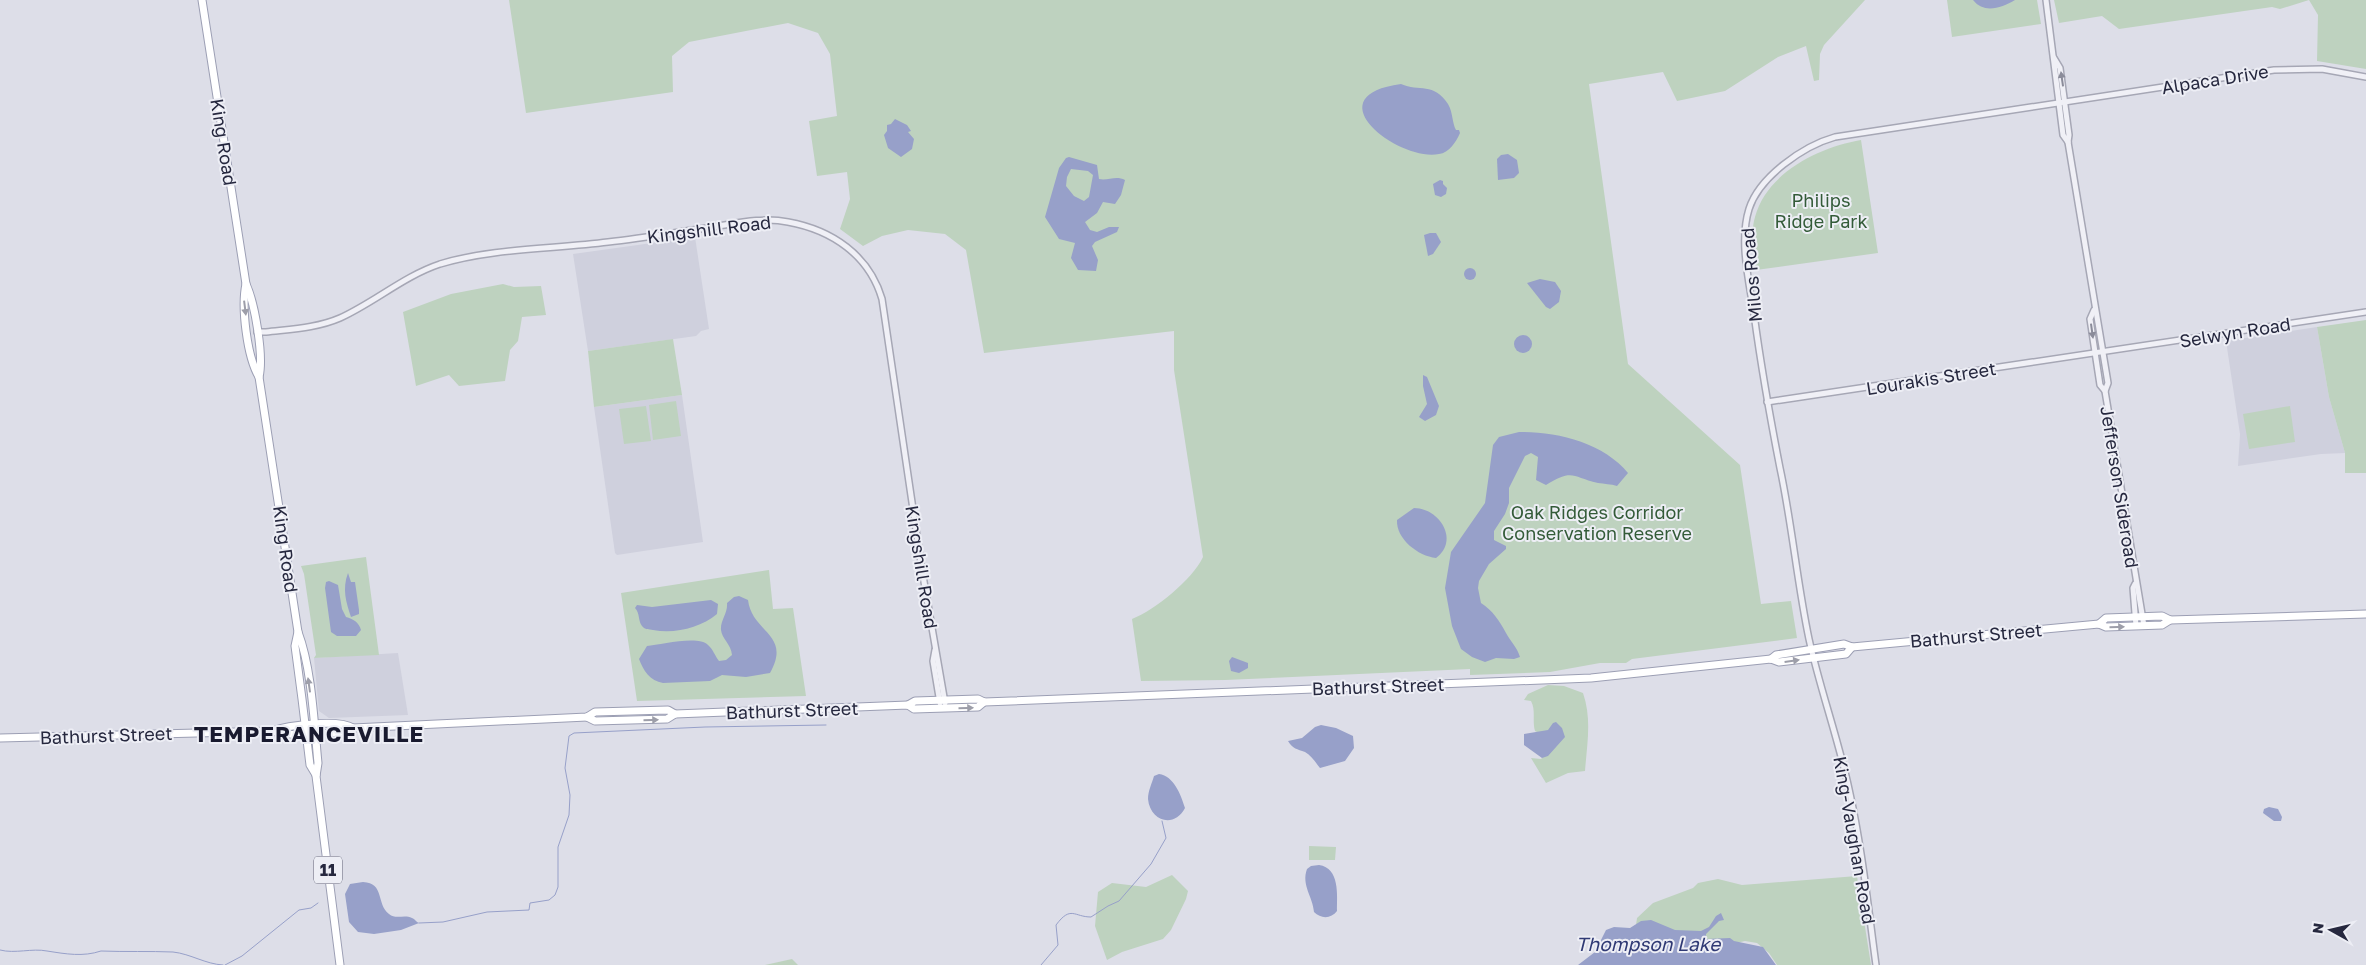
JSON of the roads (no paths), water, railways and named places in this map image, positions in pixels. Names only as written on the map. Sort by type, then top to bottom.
[{"type":"main road","name":"King Road","points":[[202,0],[246,284],[251,294],[262,364],[259,377]]},
{"type":"main road","name":"King Road","points":[[246,284],[243,297],[252,365],[259,377],[298,632],[303,644],[318,763],[316,776],[340,965]]},
{"type":"main road","name":"Bathurst Street","points":[[2099,624],[2106,618],[2162,616],[2170,620],[2366,614]]},
{"type":"main road","name":"Bathurst Street","points":[[1771,659],[1776,655],[1844,644],[1852,647],[1974,634],[2099,624],[2106,627],[2162,625],[2170,620]]},
{"type":"main road","name":"King Road","points":[[298,632],[295,646],[310,764],[316,776]]},
{"type":"main road","name":"Bathurst Street","points":[[0,738],[272,731],[283,734],[306,734],[348,732],[353,728],[587,717],[594,721],[659,720],[667,719],[675,714],[908,705],[915,701],[978,707],[984,702],[1590,678],[1771,659],[1779,662],[1814,658],[1846,654],[1852,647]]},
{"type":"main road","name":"Bathurst Street","points":[[272,731],[283,727],[305,725],[347,724],[353,728]]},
{"type":"street","name":"Jefferson Sideroad","points":[[2046,0],[2058,103],[2063,135],[2068,142]]},
{"type":"street","name":"Jefferson Sideroad","points":[[2054,58],[2060,68],[2069,135],[2068,142],[2094,310],[2098,318],[2108,382],[2105,390],[2135,584],[2138,588],[2140,626]]},
{"type":"street","name":"Alpaca Drive","points":[[2058,103],[2289,68],[2322,69],[2366,77]]},
{"type":"street","name":"Milos Road","points":[[1812,648],[1800,594],[1782,478],[1767,402],[1744,236],[1749,209],[1754,195],[1778,168],[1812,147],[1835,136],[2058,103]]},
{"type":"street","name":"Kingshill Road","points":[[257,332],[329,322],[351,312],[422,271],[464,258],[609,242],[766,220],[790,222],[828,234],[848,246],[860,258],[876,282],[882,299],[935,647],[940,660],[943,704]]},
{"type":"street","name":"Jefferson Sideroad","points":[[2094,310],[2090,318],[2100,385],[2105,390]]},
{"type":"street","name":"Selwyn Road","points":[[2095,353],[2366,312]]},
{"type":"street","name":"Lourakis Street","points":[[1767,402],[2095,353]]},
{"type":"street","name":"King-Vaughan Road","points":[[1812,648],[1849,789],[1876,965]]},
{"type":"water","points":[[1973,0],[2015,0],[1998,7],[1987,8],[1982,7]]},
{"type":"water","points":[[1401,84],[1432,90],[1443,97],[1448,104],[1456,130],[1459,130],[1460,133],[1446,152],[1422,154],[1404,148],[1386,139],[1372,126],[1363,114],[1364,101],[1375,91]]},
{"type":"water","points":[[895,119],[907,125],[911,131],[908,132],[914,139],[912,149],[901,157],[888,148],[884,135],[887,131],[887,125],[891,124]]},
{"type":"water","points":[[1508,154],[1517,160],[1519,173],[1514,178],[1498,180],[1497,159],[1501,155]]},
{"type":"water","points":[[1069,157],[1097,165],[1099,179],[1118,178],[1125,180],[1121,195],[1115,204],[1103,202],[1097,213],[1085,222],[1090,230],[1097,232],[1109,227],[1119,227],[1117,232],[1095,242],[1092,246],[1098,260],[1096,271],[1078,270],[1071,258],[1075,243],[1059,239],[1045,217],[1059,168],[1066,158]],"holes":[[[1071,169],[1088,171],[1093,175],[1089,197],[1084,201],[1074,196],[1066,186],[1067,177]]]},
{"type":"water","points":[[1440,180],[1443,181],[1447,188],[1446,194],[1441,197],[1435,195],[1433,184]]},
{"type":"water","points":[[1436,233],[1441,242],[1433,254],[1428,256],[1424,235]]},
{"type":"water","points":[[1468,268],[1472,268],[1476,274],[1472,280],[1468,280],[1464,276],[1464,272]]},
{"type":"water","points":[[1540,279],[1555,282],[1561,291],[1559,302],[1550,309],[1546,307],[1527,283]]},
{"type":"water","points":[[1519,335],[1527,335],[1532,340],[1530,351],[1519,353],[1514,348],[1514,340]]},
{"type":"water","points":[[1423,375],[1427,377],[1439,406],[1436,415],[1425,421],[1419,417],[1427,404],[1423,386]]},
{"type":"water","points":[[1519,432],[1548,434],[1578,441],[1606,454],[1628,473],[1617,486],[1598,483],[1572,475],[1567,475],[1546,485],[1536,480],[1538,457],[1531,453],[1525,456],[1509,488],[1509,503],[1505,514],[1494,531],[1494,540],[1506,546],[1506,549],[1489,564],[1479,581],[1478,588],[1481,603],[1498,620],[1516,647],[1520,657],[1514,659],[1496,658],[1485,662],[1472,657],[1461,649],[1452,626],[1445,588],[1451,552],[1485,503],[1493,445],[1499,437]]},
{"type":"water","points":[[1414,508],[1423,509],[1431,513],[1443,526],[1446,534],[1446,543],[1443,551],[1436,558],[1429,557],[1415,550],[1400,534],[1397,520]]},
{"type":"water","points":[[348,573],[351,582],[355,582],[359,610],[359,614],[351,617],[345,590]]},
{"type":"water","points":[[329,581],[338,585],[342,609],[346,617],[355,621],[360,627],[361,630],[356,636],[337,636],[331,632],[325,588],[326,582]]},
{"type":"water","points":[[739,596],[748,600],[756,620],[774,641],[776,660],[770,673],[746,677],[722,675],[710,681],[663,683],[654,680],[648,674],[639,659],[647,646],[679,641],[696,641],[708,645],[719,661],[726,660],[732,655],[721,627],[727,603],[734,597]]},
{"type":"water","points":[[711,600],[718,604],[717,614],[703,623],[687,629],[670,631],[644,628],[635,608],[637,605],[652,607]]},
{"type":"water","points":[[1232,657],[1248,663],[1248,668],[1239,673],[1231,671],[1229,661]]},
{"type":"water","points":[[1556,722],[1562,728],[1565,737],[1548,756],[1542,758],[1524,745],[1524,734],[1548,730]]},
{"type":"water","points":[[1321,725],[1336,728],[1353,736],[1354,748],[1345,761],[1320,768],[1309,755],[1293,747],[1288,741],[1302,738],[1315,727]]},
{"type":"water","points":[[1159,774],[1173,782],[1185,808],[1175,819],[1163,820],[1153,813],[1150,807],[1148,799],[1149,790],[1154,776]]},
{"type":"water","points":[[2269,807],[2278,809],[2282,817],[2281,821],[2274,821],[2263,813],[2264,809]]},
{"type":"water","points":[[1319,865],[1331,871],[1336,883],[1337,911],[1329,917],[1320,916],[1314,912],[1306,886],[1307,869],[1311,866]]},
{"type":"water","points":[[363,882],[375,886],[385,910],[389,914],[394,917],[413,918],[419,923],[401,930],[374,934],[358,932],[349,922],[345,894],[350,884]]},
{"type":"water","name":"Thompson Lake","points":[[1721,913],[1724,920],[1719,921],[1706,934],[1706,939],[1730,938],[1734,941],[1763,947],[1776,965],[1578,965],[1595,952],[1606,930],[1614,927],[1630,928],[1641,921],[1651,920],[1675,930],[1701,931],[1709,927],[1716,916]]},
{"type":"waterway","points":[[419,923],[443,922],[487,912],[529,910],[530,903],[549,900],[555,895],[558,887],[558,847],[569,815],[570,795],[565,768],[569,736],[574,733],[705,727],[826,725]]},
{"type":"waterway","points":[[1041,965],[1058,945],[1056,925],[1065,915],[1073,914],[1091,917],[1119,901],[1151,864],[1166,838],[1162,821]]},
{"type":"waterway","points":[[225,965],[242,956],[299,910],[311,908],[318,903]]},
{"type":"waterway","points":[[0,950],[41,950],[74,954],[88,954],[101,951],[173,952],[223,965]]},
{"type":"district","name":"TEMPERANCEVILLE","points":[[309,733]]},
{"type":"park label","name":"Philips Ridge Park","points":[[1821,210]]},
{"type":"park label","name":"Oak Ridges Corridor Conservation Reserve","points":[[1597,522]]}]
